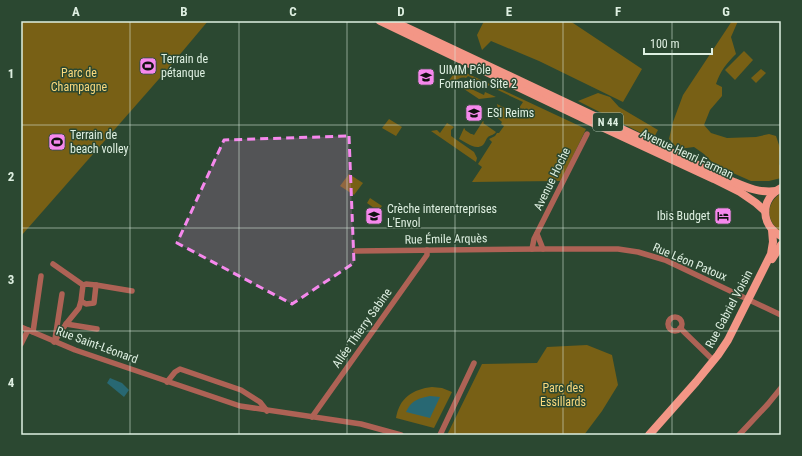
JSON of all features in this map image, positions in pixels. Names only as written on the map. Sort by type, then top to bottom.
[{"type":"main road","name":"Avenue Henri Farman","points":[[380,21],[714,179],[740,192],[765,211]]},
{"type":"main road","name":"Avenue Henri Farman","points":[[393,21],[734,182],[765,192],[778,189]]},
{"type":"main road","points":[[777,243],[767,221],[765,211],[768,200],[778,189]]},
{"type":"main road","points":[[772,230],[781,236]]},
{"type":"main road","name":"Rue Gabriel Voisin","points":[[649,435],[714,361],[728,340],[750,301],[777,243]]},
{"type":"main road","points":[[655,435],[726,353],[734,339],[750,301]]},
{"type":"street","name":"Avenue Hoche","points":[[538,249],[534,239],[587,134]]},
{"type":"street","points":[[537,234],[538,249]]},
{"type":"street","name":"Rue Émile Arquès","points":[[356,251],[538,249]]},
{"type":"street","name":"Rue Léon Patoux","points":[[538,249],[618,249],[638,252],[665,260],[781,315]]},
{"type":"street","name":"Allée Thierry Sabine","points":[[312,417],[427,255],[427,250]]},
{"type":"street","points":[[53,264],[83,285],[86,284],[132,291]]},
{"type":"street","points":[[21,344],[30,331],[41,276]]},
{"type":"street","points":[[54,342],[79,308],[83,285]]},
{"type":"street","points":[[81,301],[86,304],[94,303],[96,286]]},
{"type":"street","points":[[54,342],[62,294]]},
{"type":"street","points":[[66,324],[97,329]]},
{"type":"street","name":"Rue Saint-Léonard","points":[[21,327],[75,350],[240,406],[361,424],[401,435]]},
{"type":"street","points":[[680,328],[714,361]]},
{"type":"street","points":[[440,435],[474,363]]},
{"type":"street","points":[[167,382],[175,372],[180,370],[241,390],[260,402],[267,411]]},
{"type":"street","points":[[740,435],[781,388]]},
{"type":"highlighted area","points":[[349,136],[354,263],[292,304],[177,243],[224,140]]},
{"type":"green space","name":"Parc de Champagne","points":[[21,21],[208,21],[21,236]]},
{"type":"green space","points":[[484,21],[570,21],[642,69],[623,102],[539,61],[491,41],[482,50],[477,35]]},
{"type":"green space","points":[[732,21],[738,21],[731,37],[736,54],[729,61],[718,79],[716,84],[722,87],[722,96],[710,110],[704,125],[711,133],[727,138],[756,137],[769,134],[776,136],[780,148],[779,165],[781,164],[781,178],[769,181],[751,181],[715,165],[694,147],[678,149],[669,139],[673,122],[683,95]]},
{"type":"green space","points":[[744,51],[753,60],[735,80],[725,70]]},
{"type":"green space","points":[[761,69],[766,73],[756,83],[751,78]]},
{"type":"green space","points":[[462,71],[586,129],[561,181],[472,182],[482,167],[478,164],[492,142],[489,139],[499,133],[504,126],[501,124],[502,122],[491,112],[490,114],[488,112],[498,110],[497,104],[513,112],[514,110],[517,111],[523,102],[468,76],[466,78],[459,79],[450,88],[445,86],[455,72]]},
{"type":"green space","points":[[462,81],[464,82],[463,85],[484,95],[485,92],[496,97],[479,99],[458,85]]},
{"type":"green space","points":[[598,93],[610,97],[619,107],[658,130],[653,139],[578,101]]},
{"type":"green space","points":[[389,119],[402,127],[396,136],[382,128]]},
{"type":"green space","points":[[483,121],[483,123],[496,132],[488,137],[483,145],[480,147],[474,147],[459,139],[464,128],[474,135]]},
{"type":"green space","points":[[447,123],[454,127],[451,130],[451,136],[474,152],[477,158],[476,162],[431,131],[437,130],[440,133]]},
{"type":"green space","points":[[349,174],[363,183],[354,195],[340,186]]},
{"type":"green space","points":[[781,193],[781,232],[772,223],[769,212],[772,202]]},
{"type":"green space","points":[[370,198],[382,206],[378,211],[367,203]]},
{"type":"green space","name":"Parc des Essillards","points":[[587,345],[612,355],[618,385],[602,411],[584,435],[447,435],[482,364],[537,363],[547,347]]},
{"type":"green space","points":[[432,387],[442,388],[452,392],[434,428],[396,418],[400,405],[408,396],[413,392]]},
{"type":"water","points":[[110,378],[122,383],[129,390],[124,397],[107,383]]},
{"type":"water","points":[[430,396],[440,397],[430,418],[406,412],[410,405],[415,401]]},
{"type":"place","name":"Terrain de pétanque","points":[[148,66]]},
{"type":"place","name":"UIMM Pôle Formation Site 2","points":[[426,77]]},
{"type":"place","name":"ESI Reims","points":[[474,113]]},
{"type":"place","name":"Terrain de beach volley","points":[[57,142]]},
{"type":"place","name":"Crèche interentreprises L'Envol","points":[[374,216]]},
{"type":"place","name":"Ibis Budget","points":[[723,216]]}]
